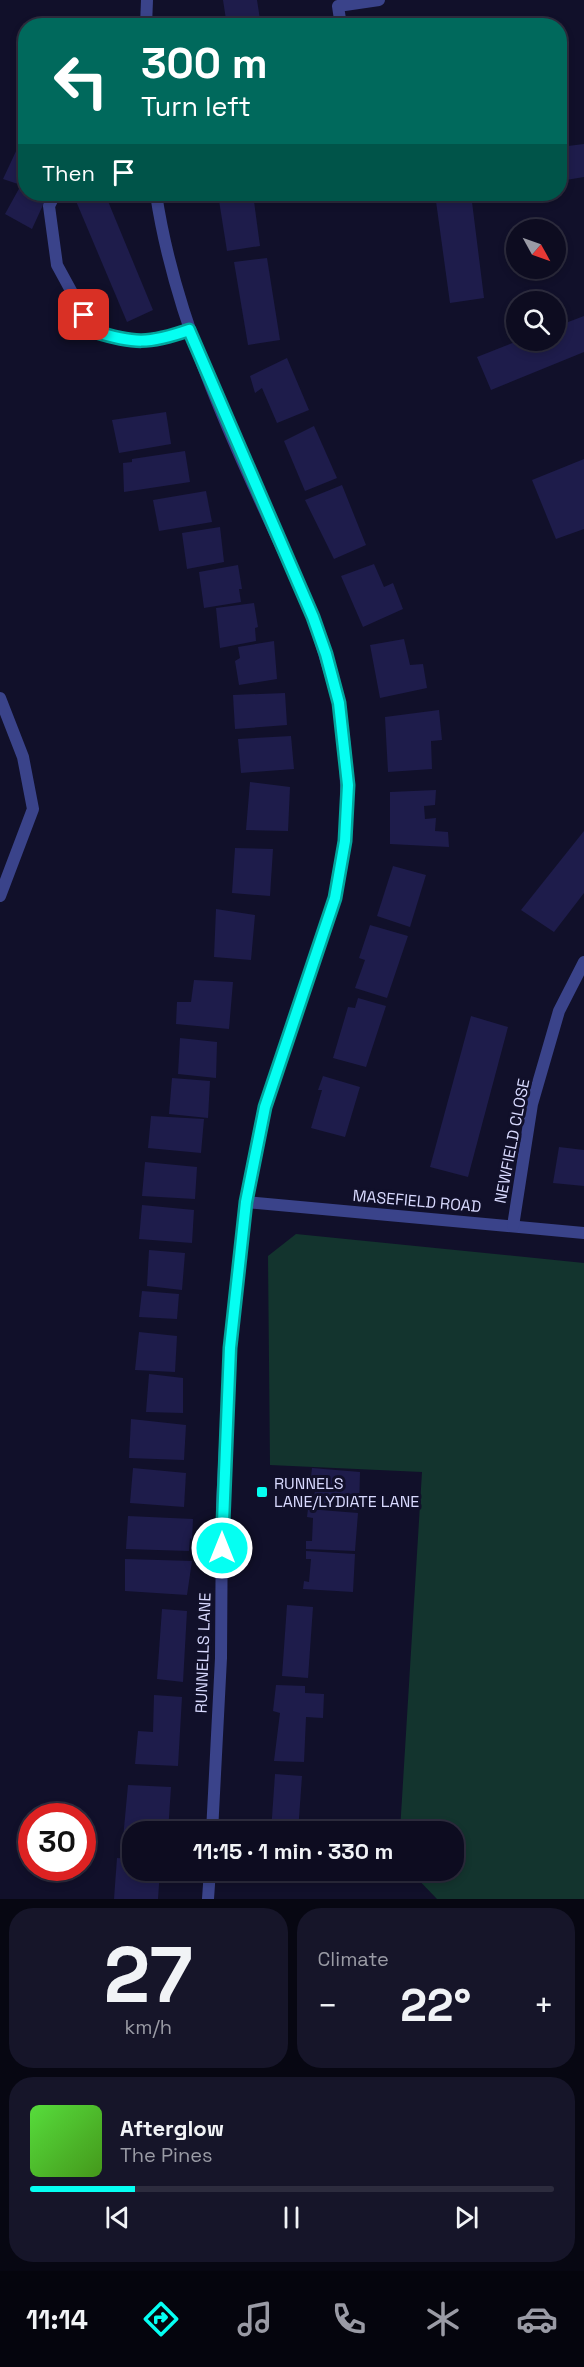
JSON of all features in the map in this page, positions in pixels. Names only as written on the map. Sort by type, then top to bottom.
[{"type":"street","points":[[146,18],[147,0]]},
{"type":"street","points":[[340,18],[338,6],[379,0]]},
{"type":"street","points":[[52,201],[49,206],[57,265],[93,331],[117,339],[156,341],[189,330]]},
{"type":"street","name":"RUNNELLS LANE","points":[[157,201],[165,246],[189,330],[313,617],[339,703],[345,747],[347,823],[335,898],[265,1107],[246,1202],[230,1348],[222,1504],[221,1658],[213,1821]]},
{"type":"street","points":[[0,698],[24,757],[33,809],[0,896]]},
{"type":"street","name":"NEWFIELD CLOSE","points":[[513,1226],[532,1104],[559,1011],[584,962]]},
{"type":"street","name":"MASEFIELD ROAD","points":[[246,1202],[584,1233]]},
{"type":"street","points":[[208,1899],[209,1881]]},
{"type":"green space","points":[[296,1234],[584,1263],[584,1899],[437,1899],[420,1881],[464,1881],[464,1821],[401,1821],[422,1472],[270,1465],[268,1256]]},
{"type":"building","points":[[223,0],[257,0],[260,18],[226,18]]},
{"type":"building","points":[[584,144],[584,177],[567,180],[567,146]]},
{"type":"building","points":[[18,147],[18,184],[3,179]]},
{"type":"building","points":[[18,190],[18,201],[45,201],[32,229],[5,214]]},
{"type":"building","points":[[76,201],[108,201],[153,310],[127,322]]},
{"type":"building","points":[[219,201],[254,201],[260,246],[227,251]]},
{"type":"building","points":[[436,201],[472,201],[484,298],[450,303]]},
{"type":"building","points":[[267,258],[280,340],[248,345],[234,262]]},
{"type":"building","points":[[584,316],[584,352],[491,390],[477,357],[506,346],[506,351],[566,351],[566,323]]},
{"type":"building","points":[[287,358],[309,410],[277,423],[262,388],[255,393],[250,376]]},
{"type":"building","points":[[166,412],[171,444],[119,453],[112,420]]},
{"type":"building","points":[[314,426],[337,478],[305,491],[284,441]]},
{"type":"building","points":[[185,451],[190,482],[124,492],[123,463],[132,462],[132,459]]},
{"type":"building","points":[[584,459],[584,529],[556,539],[532,480]]},
{"type":"building","points":[[342,485],[366,545],[334,559],[305,500]]},
{"type":"building","points":[[206,491],[212,522],[159,531],[153,500]]},
{"type":"building","points":[[220,527],[224,562],[187,569],[182,533]]},
{"type":"building","points":[[374,564],[384,587],[393,583],[403,609],[363,627],[341,576]]},
{"type":"building","points":[[238,565],[242,589],[239,589],[241,602],[204,608],[199,572]]},
{"type":"building","points":[[254,603],[258,627],[255,628],[256,641],[220,648],[216,608]]},
{"type":"building","points":[[404,639],[410,665],[423,664],[427,688],[380,698],[370,645]]},
{"type":"building","points":[[274,641],[277,679],[239,685],[235,661],[240,658],[238,647]]},
{"type":"building","points":[[285,693],[287,725],[235,729],[233,695]]},
{"type":"building","points":[[439,710],[442,740],[431,741],[432,769],[388,772],[385,717]]},
{"type":"building","points":[[291,736],[294,769],[241,773],[238,739]]},
{"type":"building","points":[[250,782],[290,787],[288,831],[246,830]]},
{"type":"building","points":[[436,790],[435,805],[424,806],[425,819],[436,818],[435,831],[448,832],[449,847],[390,844],[390,792]]},
{"type":"building","points":[[584,831],[584,893],[554,932],[521,910]]},
{"type":"building","points":[[235,848],[273,849],[270,896],[232,893]]},
{"type":"building","points":[[393,866],[426,875],[410,927],[377,916]]},
{"type":"building","points":[[216,909],[255,915],[251,960],[214,957]]},
{"type":"building","points":[[370,925],[408,936],[387,998],[355,988],[365,960],[359,958]]},
{"type":"building","points":[[194,980],[233,982],[229,1029],[176,1024],[177,1002],[191,1002]]},
{"type":"building","points":[[358,998],[386,1006],[366,1067],[333,1058],[348,1007],[355,1008]]},
{"type":"building","points":[[471,1016],[508,1027],[468,1177],[430,1167]]},
{"type":"building","points":[[180,1038],[217,1042],[216,1078],[178,1074]]},
{"type":"building","points":[[323,1076],[360,1087],[345,1137],[311,1128],[322,1090],[318,1090]]},
{"type":"building","points":[[172,1078],[210,1081],[208,1118],[169,1114]]},
{"type":"building","points":[[151,1116],[204,1119],[201,1153],[148,1148]]},
{"type":"building","points":[[559,1147],[584,1150],[584,1186],[553,1183]]},
{"type":"building","points":[[145,1162],[197,1167],[195,1199],[142,1196]]},
{"type":"building","points":[[142,1205],[194,1210],[192,1243],[139,1239]]},
{"type":"building","points":[[149,1250],[185,1253],[182,1290],[147,1286]]},
{"type":"building","points":[[142,1291],[179,1294],[177,1319],[139,1317]]},
{"type":"building","points":[[139,1332],[177,1336],[175,1372],[135,1370]]},
{"type":"building","points":[[149,1374],[183,1378],[183,1413],[146,1412]]},
{"type":"building","points":[[131,1419],[186,1425],[184,1460],[129,1458]]},
{"type":"building","points":[[133,1468],[186,1473],[184,1507],[130,1503]]},
{"type":"building","points":[[312,1468],[360,1472],[359,1510],[308,1507],[310,1499],[314,1500],[316,1478],[311,1477]]},
{"type":"building","points":[[308,1509],[358,1513],[355,1551],[306,1549],[306,1541],[312,1541],[313,1518],[307,1517]]},
{"type":"building","points":[[128,1516],[193,1519],[189,1551],[126,1549]]},
{"type":"building","points":[[306,1551],[355,1554],[353,1592],[303,1589],[304,1581],[309,1582],[311,1559],[306,1559]]},
{"type":"building","points":[[125,1559],[192,1561],[187,1595],[125,1591]]},
{"type":"building","points":[[287,1605],[313,1607],[308,1678],[282,1676]]},
{"type":"building","points":[[162,1609],[187,1611],[183,1682],[157,1679]]},
{"type":"building","points":[[276,1685],[305,1686],[305,1693],[324,1694],[323,1718],[306,1717],[304,1762],[274,1761],[280,1713],[273,1711]]},
{"type":"building","points":[[154,1695],[182,1697],[178,1766],[135,1764],[138,1731],[153,1732]]},
{"type":"building","points":[[275,1774],[302,1776],[299,1821],[272,1821]]},
{"type":"building","points":[[128,1785],[171,1787],[169,1821],[125,1821]]},
{"type":"building","points":[[117,1858],[122,1858],[122,1881],[159,1881],[158,1899],[114,1899]]},
{"type":"place","name":"RUNNELS LANE/LYDIATE LANE","points":[[262,1492]]},
{"type":"route","points":[[84,315],[93,331],[117,339],[156,341],[189,330],[208,379],[313,617],[339,703],[345,747],[348,785],[347,823],[343,860],[335,898],[318,956],[265,1107],[246,1202],[230,1348],[222,1548]]}]
